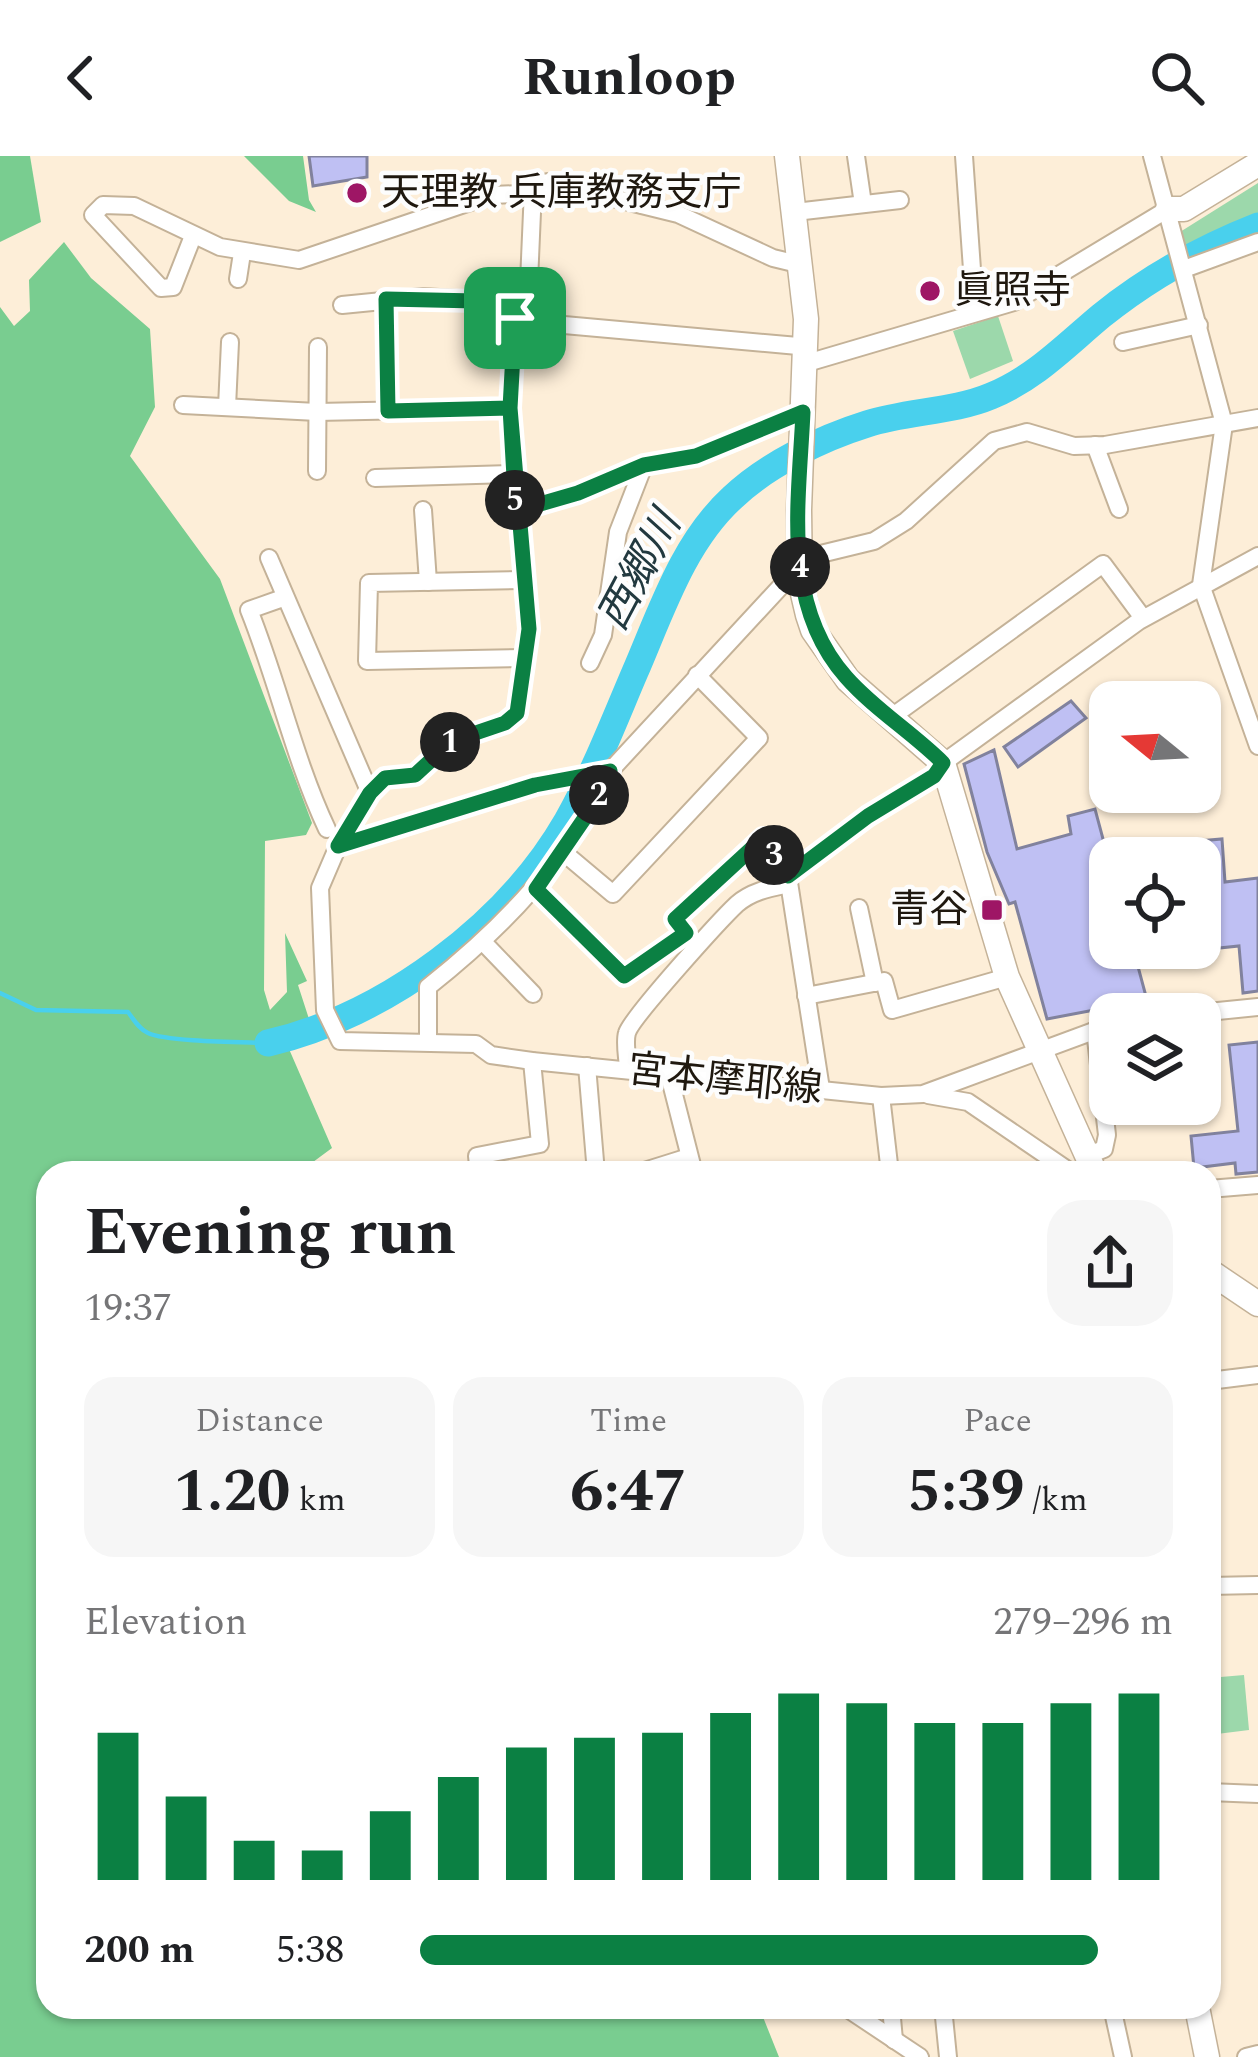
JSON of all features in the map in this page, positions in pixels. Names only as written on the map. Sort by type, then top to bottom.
[{"type":"street","points":[[787,156],[802,266],[800,570],[813,630],[833,661],[943,763],[1007,977],[1044,1051],[1082,1161]]},
{"type":"street","points":[[856,156],[863,204]]},
{"type":"street","points":[[964,156],[975,312]]},
{"type":"street","points":[[1152,156],[1225,424],[1201,585],[1258,746]]},
{"type":"street","points":[[553,324],[802,355],[1014,302],[1168,209],[1184,209],[1252,163]]},
{"type":"street","points":[[193,236],[173,287],[161,288],[93,215],[103,206],[134,206],[193,236],[242,253],[298,260],[491,195],[548,182],[678,214],[773,258],[802,266]]},
{"type":"street","points":[[338,846],[370,793],[385,778],[415,775],[452,741],[505,723],[517,713],[529,629],[510,408],[515,318],[529,282],[533,189]]},
{"type":"street","points":[[795,212],[900,200]]},
{"type":"street","points":[[1184,269],[1258,242]]},
{"type":"street","points":[[238,279],[242,253]]},
{"type":"street","points":[[342,304],[386,299],[520,302]]},
{"type":"street","points":[[386,299],[388,411]]},
{"type":"street","points":[[1124,342],[1199,325]]},
{"type":"street","points":[[227,407],[230,342]]},
{"type":"street","points":[[317,471],[318,347]]},
{"type":"street","points":[[183,405],[317,412],[510,408]]},
{"type":"street","points":[[516,511],[578,493],[644,465],[696,456],[803,412]]},
{"type":"street","points":[[428,1041],[428,987],[484,943],[536,889],[563,852],[607,771],[800,570],[874,541],[906,521],[994,441],[1027,432],[1075,446],[1095,446],[1258,418]]},
{"type":"street","points":[[1095,446],[1119,509]]},
{"type":"street","points":[[590,663],[603,635],[618,532],[644,465]]},
{"type":"street","points":[[375,478],[514,474]]},
{"type":"street","points":[[423,510],[428,582]]},
{"type":"street","points":[[628,1070],[627,1031],[665,981],[685,965],[736,905],[788,880],[868,816],[934,776],[943,763],[1144,618],[1258,556]]},
{"type":"street","points":[[269,558],[370,793]]},
{"type":"street","points":[[893,716],[1103,564],[1144,618]]},
{"type":"street","points":[[522,580],[369,583],[367,661],[526,658]]},
{"type":"street","points":[[283,598],[249,610],[273,670],[310,795],[327,830]]},
{"type":"street","points":[[563,852],[613,894],[759,738],[698,675]]},
{"type":"street","points":[[338,846],[535,785],[607,771]]},
{"type":"street","points":[[536,889],[624,976],[686,933],[675,919],[763,838],[788,880],[820,1089]]},
{"type":"street","name":"宮本摩耶線","points":[[338,846],[320,888],[325,1010],[340,1041],[476,1044],[491,1055],[532,1061],[881,1096],[923,1094],[1089,1033]]},
{"type":"street","points":[[859,908],[875,983]]},
{"type":"street","points":[[484,943],[533,994]]},
{"type":"street","points":[[806,996],[884,981],[892,1010],[1007,977]]},
{"type":"street","points":[[1221,1011],[1258,1007]]},
{"type":"street","points":[[478,1161],[477,1156],[540,1144],[532,1061]]},
{"type":"street","points":[[587,1066],[595,1161]]},
{"type":"street","points":[[669,1075],[690,1161]]},
{"type":"street","points":[[923,1094],[968,1102],[1073,1161]]},
{"type":"street","points":[[881,1096],[889,1161]]},
{"type":"street","points":[[1091,1161],[1104,1149],[1107,1125]]},
{"type":"street","points":[[1221,1189],[1258,1185]]},
{"type":"street","points":[[1221,1279],[1258,1304]]},
{"type":"street","points":[[1221,1380],[1258,1375]]},
{"type":"street","points":[[1221,1586],[1258,1585]]},
{"type":"street","points":[[1221,1792],[1258,1794]]},
{"type":"street","points":[[862,2019],[920,2057]]},
{"type":"street","points":[[892,2019],[894,2040]]},
{"type":"street","points":[[944,2019],[949,2057]]},
{"type":"street","points":[[1115,2019],[1123,2057]]},
{"type":"street","points":[[1199,2019],[1207,2057]]},
{"type":"street","points":[[1246,2057],[1258,2054]]},
{"type":"green space","points":[[0,156],[30,156],[41,222],[0,242]]},
{"type":"green space","points":[[244,156],[303,156],[309,200],[316,212],[289,201]]},
{"type":"green space","points":[[1258,183],[1258,221],[1203,242],[1185,255],[1180,232]]},
{"type":"green space","points":[[64,242],[91,278],[150,329],[155,407],[130,456],[220,579],[312,823],[306,835],[265,841],[264,990],[270,1010],[287,992],[285,933],[307,981],[298,985],[310,1022],[289,1049],[332,1148],[314,1161],[36,1161],[36,2019],[764,2019],[779,2057],[0,2057],[0,307],[14,326],[30,311],[29,280]]},
{"type":"green space","points":[[998,316],[1013,361],[970,379],[953,331]]},
{"type":"green space","points":[[1244,1675],[1249,1730],[1221,1734],[1221,1677]]},
{"type":"building","points":[[309,156],[367,156],[367,177],[313,186]]},
{"type":"building","points":[[1071,701],[1086,718],[1018,767],[1004,747]]},
{"type":"building","points":[[994,750],[1017,849],[1071,834],[1068,816],[1096,813],[1102,837],[1089,837],[1089,969],[1139,969],[1145,993],[1089,993],[1089,1011],[1047,1019],[1015,902],[1009,904],[987,852],[964,764]]},
{"type":"building","points":[[1221,839],[1225,882],[1258,878],[1258,991],[1243,993],[1239,946],[1221,948]]},
{"type":"building","points":[[1258,1042],[1258,1172],[1236,1174],[1235,1163],[1193,1161],[1191,1136],[1238,1131],[1229,1045]]},
{"type":"waterway","name":"西郷川","points":[[268,1043],[356,1012],[398,988],[439,961],[511,896],[542,859],[577,803],[687,557],[715,516],[746,486],[795,454],[850,430],[961,405],[1007,389],[1157,277],[1258,226]]},
{"type":"waterway","points":[[0,993],[36,1010],[128,1012],[142,1029],[158,1036],[268,1043]]},
{"type":"place","name":"天理教 兵庫教務支庁","points":[[357,193]]},
{"type":"place","name":"眞照寺","points":[[930,291]]},
{"type":"place","name":"青谷","points":[[992,910]]},
{"type":"route","points":[[515,318],[510,408],[516,511],[529,629],[517,713],[505,723],[452,741],[415,775],[385,778],[370,793],[338,846],[535,785],[610,771],[593,806],[536,889],[624,976],[686,933],[675,919],[763,838],[788,876],[868,816],[934,776],[943,763],[848,680],[813,630],[800,581],[803,412],[696,456],[644,465],[578,493],[516,511],[514,474],[510,408],[388,411],[386,299],[520,302],[515,318]]}]
